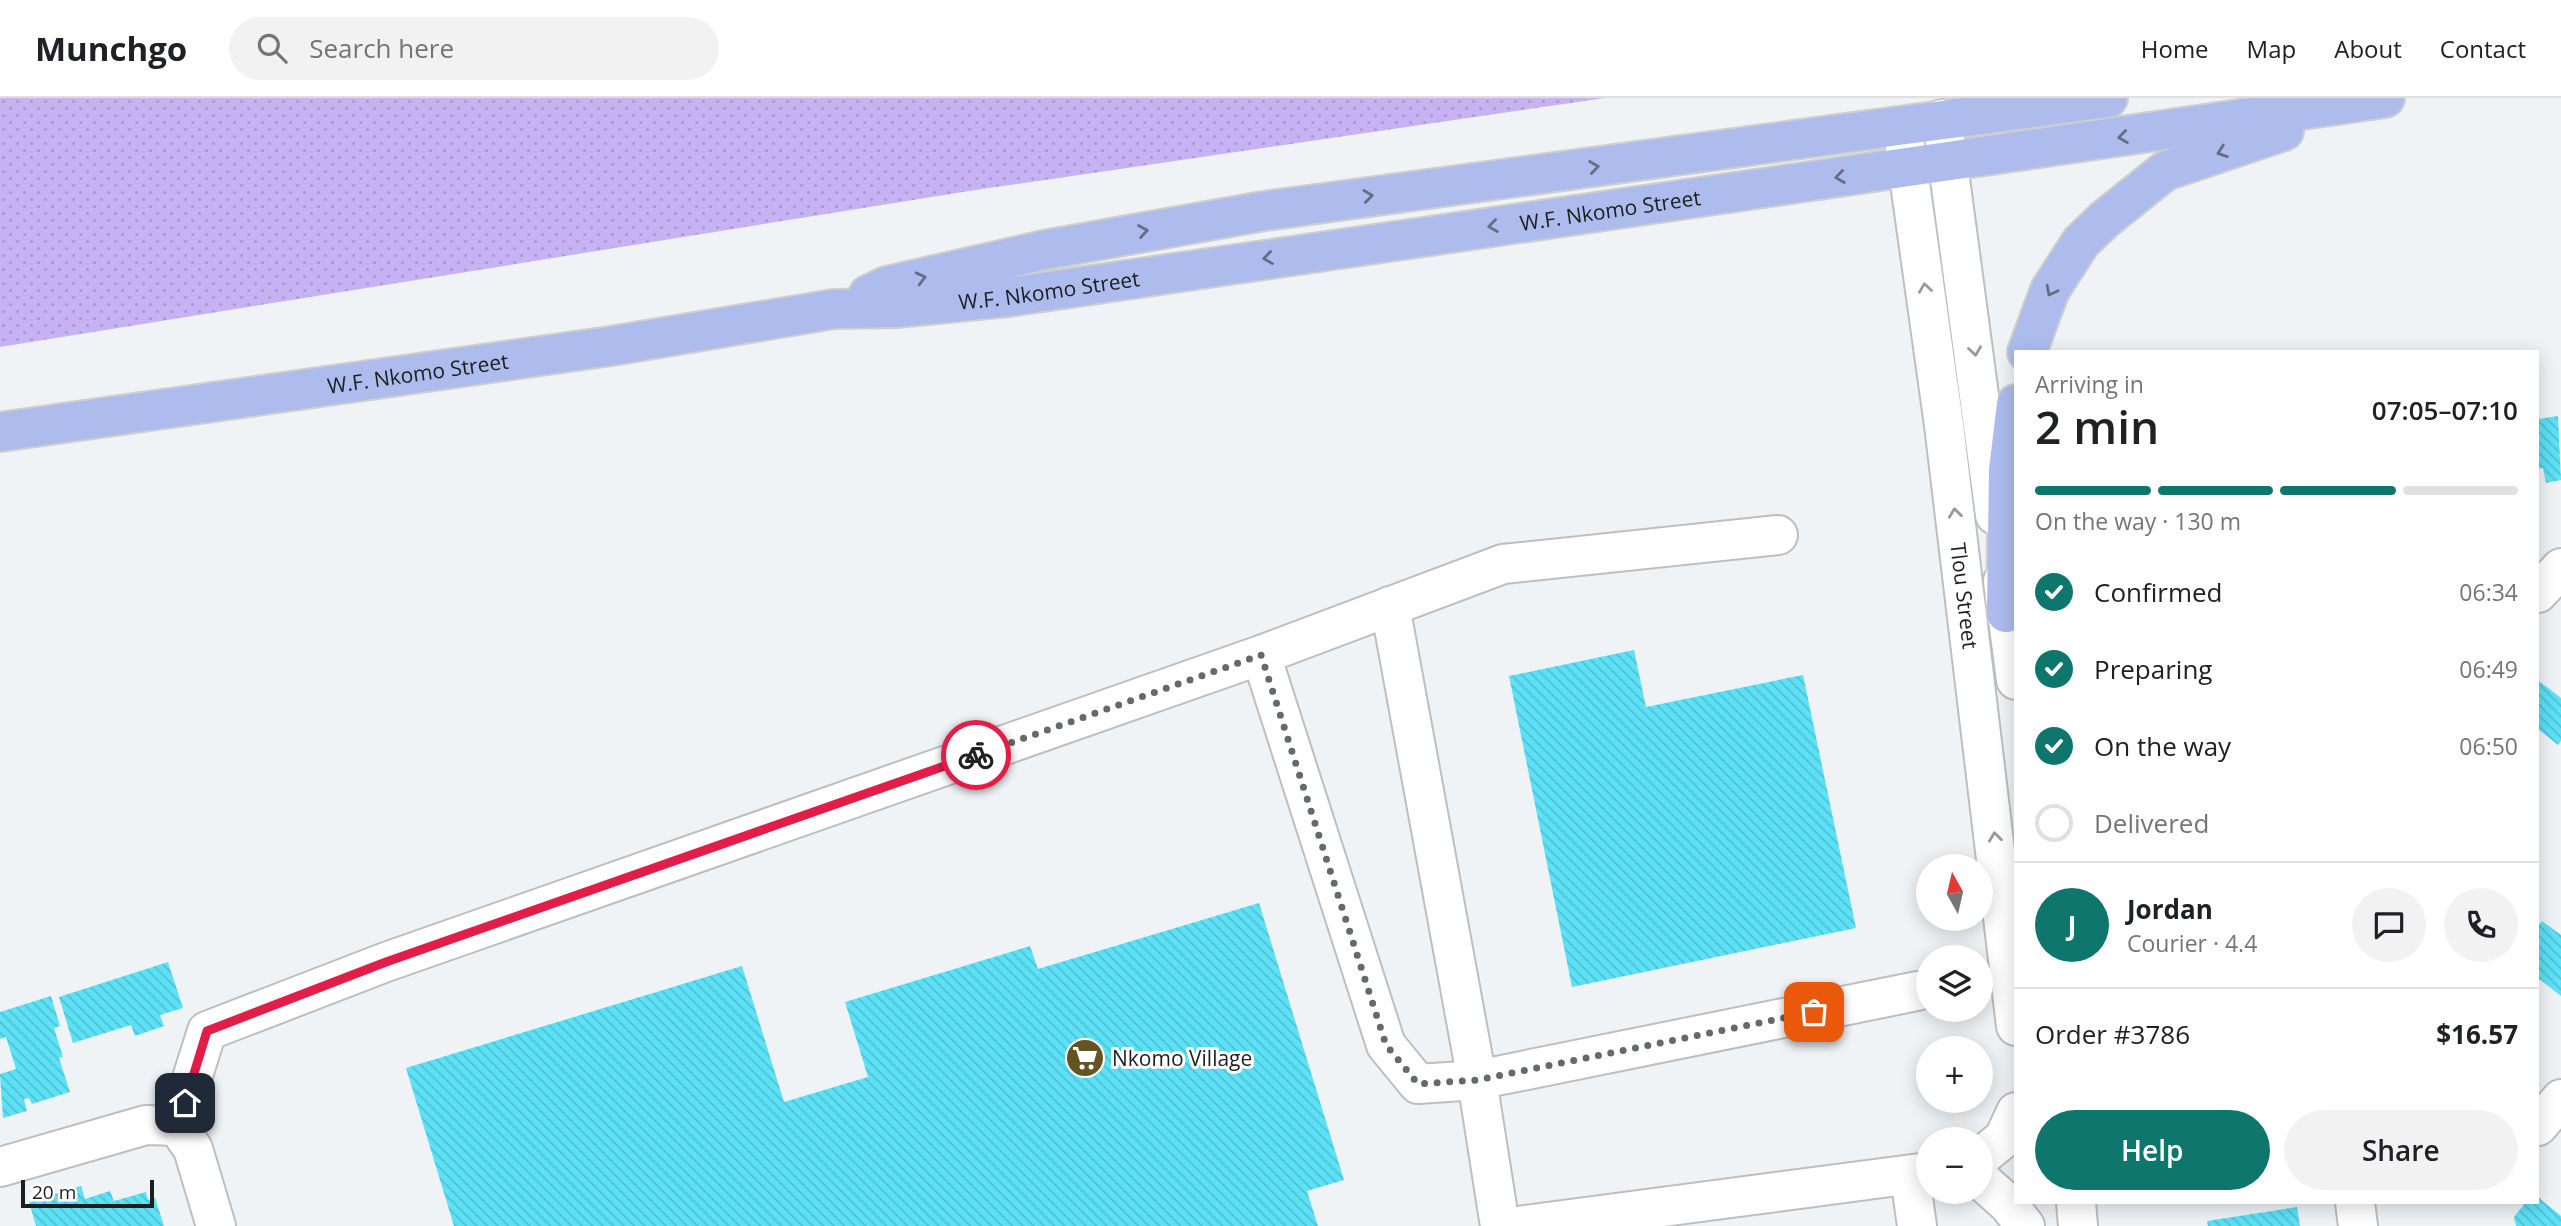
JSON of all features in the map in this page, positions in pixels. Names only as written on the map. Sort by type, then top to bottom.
[{"type":"main road","name":"W.F. Nkomo Street","points":[[834,309],[887,286],[1044,250],[1161,228],[1355,198],[2108,98]]},
{"type":"main road","name":"W.F. Nkomo Street","points":[[0,432],[611,346],[834,309],[896,308],[1008,297],[2385,98]]},
{"type":"main road","points":[[2028,350],[2050,290],[2081,242],[2165,171],[2379,99]]},
{"type":"main road","points":[[2006,614],[2007,470],[2014,419]]},
{"type":"street","name":"Tlou Street","points":[[1942,119],[1984,417],[2014,667]]},
{"type":"street","name":"Tlou Street","points":[[1902,126],[1946,439],[2014,1009]]},
{"type":"street","points":[[177,1126],[207,1031],[386,962],[1261,655],[1503,564],[1778,536]]},
{"type":"street","points":[[2539,592],[2561,568]]},
{"type":"street","points":[[1390,606],[1477,1080],[1500,1226]]},
{"type":"street","points":[[1261,655],[1386,1045],[1418,1084],[1477,1080],[1916,991]]},
{"type":"street","points":[[2539,1125],[2561,1099]]},
{"type":"street","points":[[1993,1147],[2004,1138],[2014,1116]]},
{"type":"street","points":[[0,1167],[146,1125],[177,1126]]},
{"type":"street","points":[[177,1126],[193,1149],[216,1226]]},
{"type":"street","points":[[1518,1226],[1916,1174]]},
{"type":"street","points":[[1993,1191],[2008,1204],[2025,1226]]},
{"type":"street","points":[[1917,1226],[1918,1204]]},
{"type":"street","points":[[2035,1204],[2038,1226]]},
{"type":"street","points":[[2076,1204],[2078,1226]]},
{"type":"shaded area","points":[[0,98],[1605,98],[969,191],[0,347]]},
{"type":"building","points":[[2558,416],[2561,480],[2546,483],[2543,468],[2539,469],[2539,419]]},
{"type":"building","points":[[1634,650],[1646,707],[1803,675],[1856,928],[1572,987],[1509,676]]},
{"type":"building","points":[[2539,681],[2561,698],[2561,741],[2558,745],[2539,730]]},
{"type":"building","name":"Nkomo Village","points":[[1259,903],[1344,1180],[1307,1191],[1318,1226],[454,1226],[406,1068],[742,966],[784,1102],[868,1077],[845,1002],[1030,946],[1038,969]]},
{"type":"building","points":[[2542,921],[2561,935],[2561,996],[2539,979],[2539,925]]},
{"type":"building","points":[[168,962],[183,1008],[160,1015],[164,1026],[135,1036],[131,1025],[73,1043],[59,997]]},
{"type":"building","points":[[51,996],[60,1026],[54,1028],[63,1057],[59,1058],[70,1092],[32,1104],[29,1098],[24,1099],[27,1111],[3,1118],[0,1074],[16,1069],[6,1037],[0,1039],[0,1012]]},
{"type":"building","points":[[81,1186],[85,1199],[110,1191],[114,1201],[146,1192],[148,1200],[155,1198],[164,1226],[36,1226],[29,1202]]},
{"type":"building","points":[[2539,1198],[2561,1216],[2561,1226],[2516,1226],[2514,1217],[2524,1204],[2539,1204]]},
{"type":"building","points":[[2297,1207],[2300,1226],[2208,1226],[2207,1221]]},
{"type":"way so far","points":[[976,755],[1261,655],[1386,1045],[1402,1068],[1418,1084],[1477,1080],[1814,1012]]},
{"type":"place","name":"Nkomo Village","points":[[1085,1058]]},
{"type":"route","points":[[185,1103],[207,1031],[386,962],[976,755]]}]
